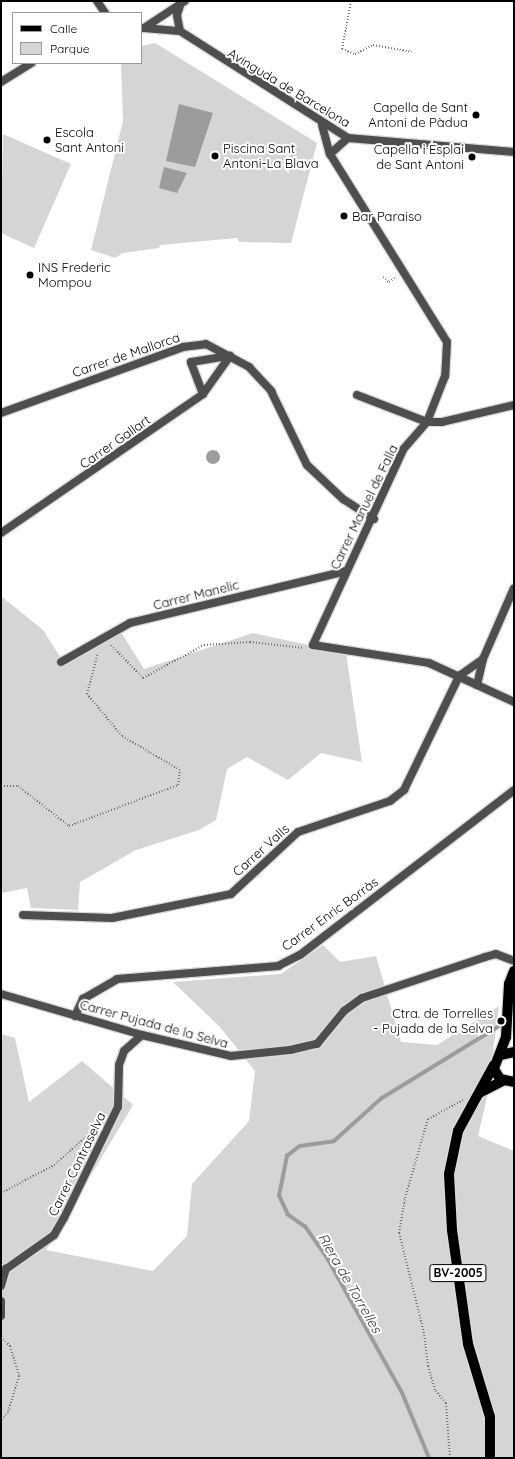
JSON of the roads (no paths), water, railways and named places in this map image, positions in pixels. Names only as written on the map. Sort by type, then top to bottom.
[{"type":"main road","name":"BV-2005","points":[[490,1458],[491,1427],[468,1344],[449,1200],[452,1150],[500,1055],[508,1021],[510,984],[514,971]]},
{"type":"main road","name":"BV-2005","points":[[508,1021],[514,1038]]},
{"type":"main road","points":[[500,1055],[514,1052]]},
{"type":"main road","points":[[494,1065],[496,1075],[503,1081]]},
{"type":"main road","points":[[479,1094],[503,1081],[514,1082]]},
{"type":"street","points":[[97,1],[104,12]]},
{"type":"street","points":[[143,28],[182,4]]},
{"type":"street","points":[[143,28],[180,31],[177,15],[182,4]]},
{"type":"street","name":"Avinguda de Barcelona","points":[[180,31],[322,124],[348,138],[514,152]]},
{"type":"street","points":[[1,82],[29,64]]},
{"type":"street","name":"Carrer Manuel de Falla","points":[[322,124],[330,154],[447,342],[445,376],[427,422],[403,450],[374,519],[346,571],[313,645],[429,663],[459,676]]},
{"type":"street","points":[[330,154],[348,138]]},
{"type":"street","name":"Carrer de Mallorca","points":[[1,413],[183,346],[206,344],[249,367],[271,391],[307,465],[343,498],[374,519]]},
{"type":"street","points":[[203,394],[191,362],[230,356]]},
{"type":"street","name":"Carrer Gallart","points":[[1,533],[203,394],[230,356]]},
{"type":"street","points":[[356,395],[427,422],[442,422],[514,405]]},
{"type":"street","name":"Carrer Manelic","points":[[61,662],[130,623],[346,571]]},
{"type":"street","points":[[477,685],[483,659],[514,588]]},
{"type":"street","name":"Carrer Valls","points":[[24,914],[112,918],[232,894],[298,832],[390,801],[404,790],[459,676],[483,659]]},
{"type":"street","points":[[459,676],[514,702]]},
{"type":"street","name":"Carrer Enric Borràs","points":[[74,1016],[83,999],[117,979],[278,966],[300,955],[514,790]]},
{"type":"street","name":"Carrer Pujada de la Selva","points":[[1,994],[142,1035],[231,1056],[290,1050],[317,1044],[344,1011],[362,998],[496,954],[514,961]]},
{"type":"street","name":"Carrer Contraselva","points":[[1,1286],[6,1269],[54,1235],[64,1218],[118,1107],[119,1065],[124,1051],[142,1035]]},
{"type":"street","points":[[1,1301],[1,1316]]},
{"type":"waterway","name":"Riera de Torrelles","points":[[429,1458],[402,1393],[327,1258],[305,1227],[288,1215],[279,1196],[287,1156],[300,1146],[334,1141],[382,1098],[501,1025]]},
{"type":"place","name":"Capella de Sant Antoni de Pàdua","points":[[476,115]]},
{"type":"place","name":"Escola Sant Antoni","points":[[47,140]]},
{"type":"place","name":"Piscina Sant Antoni-La Blava","points":[[215,156]]},
{"type":"place","name":"Capella i Esplai de Sant Antoni","points":[[472,157]]},
{"type":"place","name":"Bar Paraiso","points":[[344,216]]},
{"type":"place","name":"INS Frederic Mompou","points":[[30,275]]},
{"type":"place","name":"Ctra. de Torrelles - Pujada de la Selva","points":[[501,1021]]}]
